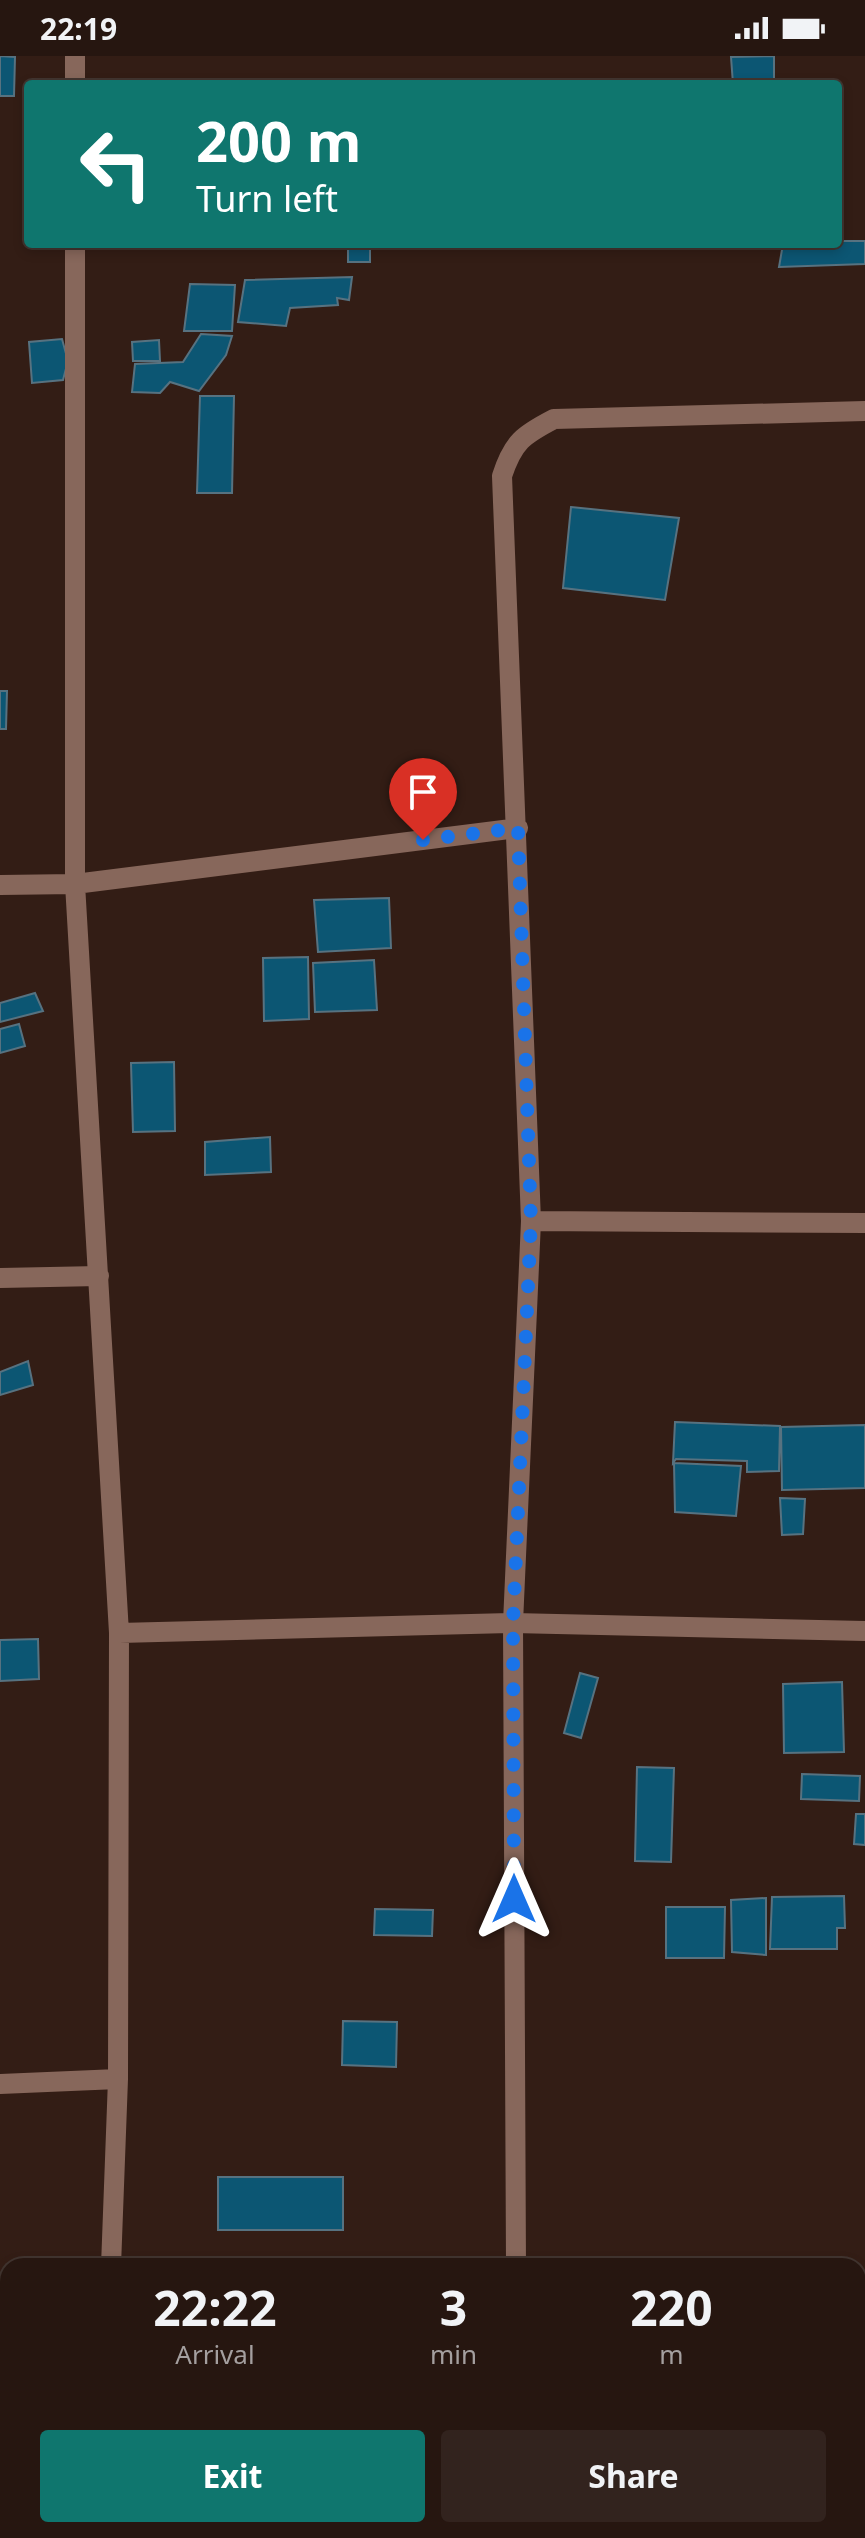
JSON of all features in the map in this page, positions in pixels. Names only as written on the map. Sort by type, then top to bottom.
[{"type":"street","points":[[75,56],[75,80]]},
{"type":"street","points":[[75,248],[75,884],[119,1633],[118,2079],[111,2258]]},
{"type":"street","points":[[516,2258],[513,1623],[531,1221],[502,476],[510,452],[526,433],[554,419],[865,411]]},
{"type":"street","points":[[0,885],[75,884],[518,828]]},
{"type":"street","points":[[531,1221],[865,1223]]},
{"type":"street","points":[[0,1278],[99,1276]]},
{"type":"street","points":[[119,1633],[513,1623],[865,1631]]},
{"type":"street","points":[[0,2084],[118,2079]]},
{"type":"building","points":[[0,56],[15,57],[14,96],[0,96]]},
{"type":"building","points":[[774,56],[774,80],[733,80],[731,57]]},
{"type":"building","points":[[842,241],[865,241],[865,264],[779,267],[782,248],[842,248]]},
{"type":"building","points":[[348,248],[370,248],[370,262],[348,262]]},
{"type":"building","points":[[352,277],[349,300],[337,298],[338,305],[290,308],[286,326],[238,322],[245,280]]},
{"type":"building","points":[[190,284],[235,285],[232,331],[184,331]]},
{"type":"building","points":[[201,334],[232,336],[226,355],[199,391],[170,382],[160,393],[132,392],[135,364],[183,362]]},
{"type":"building","points":[[62,339],[68,361],[63,380],[32,383],[29,342]]},
{"type":"building","points":[[159,340],[160,361],[133,361],[132,342]]},
{"type":"building","points":[[200,396],[234,396],[232,493],[197,493]]},
{"type":"building","points":[[571,507],[679,518],[665,600],[563,588]]},
{"type":"building","points":[[0,691],[7,691],[6,729],[0,729]]},
{"type":"building","points":[[389,898],[391,948],[318,952],[314,900]]},
{"type":"building","points":[[308,957],[309,1019],[264,1021],[263,958]]},
{"type":"building","points":[[374,960],[377,1010],[315,1012],[313,963]]},
{"type":"building","points":[[35,993],[43,1011],[0,1022],[0,1003]]},
{"type":"building","points":[[19,1024],[25,1046],[0,1053],[0,1029]]},
{"type":"building","points":[[174,1062],[175,1131],[133,1132],[131,1063]]},
{"type":"building","points":[[270,1137],[271,1172],[205,1175],[205,1142]]},
{"type":"building","points":[[28,1361],[33,1385],[0,1395],[0,1372]]},
{"type":"building","points":[[675,1422],[780,1426],[779,1471],[747,1472],[747,1461],[676,1459],[673,1463]]},
{"type":"building","points":[[865,1425],[865,1488],[782,1490],[781,1427]]},
{"type":"building","points":[[674,1463],[741,1466],[736,1516],[675,1512]]},
{"type":"building","points":[[780,1498],[805,1499],[803,1534],[782,1535]]},
{"type":"building","points":[[38,1639],[39,1679],[0,1681],[0,1640]]},
{"type":"building","points":[[580,1673],[598,1678],[581,1738],[564,1733]]},
{"type":"building","points":[[842,1682],[844,1752],[784,1753],[783,1684]]},
{"type":"building","points":[[637,1767],[674,1768],[671,1862],[635,1861]]},
{"type":"building","points":[[802,1774],[860,1776],[859,1801],[801,1799]]},
{"type":"building","points":[[856,1814],[865,1814],[865,1845],[854,1844]]},
{"type":"building","points":[[844,1896],[845,1928],[837,1928],[837,1949],[770,1949],[772,1897]]},
{"type":"building","points":[[766,1898],[766,1955],[732,1952],[731,1900]]},
{"type":"building","points":[[666,1907],[725,1907],[724,1958],[666,1958]]},
{"type":"building","points":[[375,1909],[433,1910],[432,1936],[374,1935]]},
{"type":"building","points":[[343,2021],[397,2022],[396,2067],[342,2065]]},
{"type":"building","points":[[218,2177],[343,2177],[343,2230],[218,2230]]},
{"type":"route","points":[[423,840],[518,828],[531,1221],[513,1623],[514,1899]]}]
